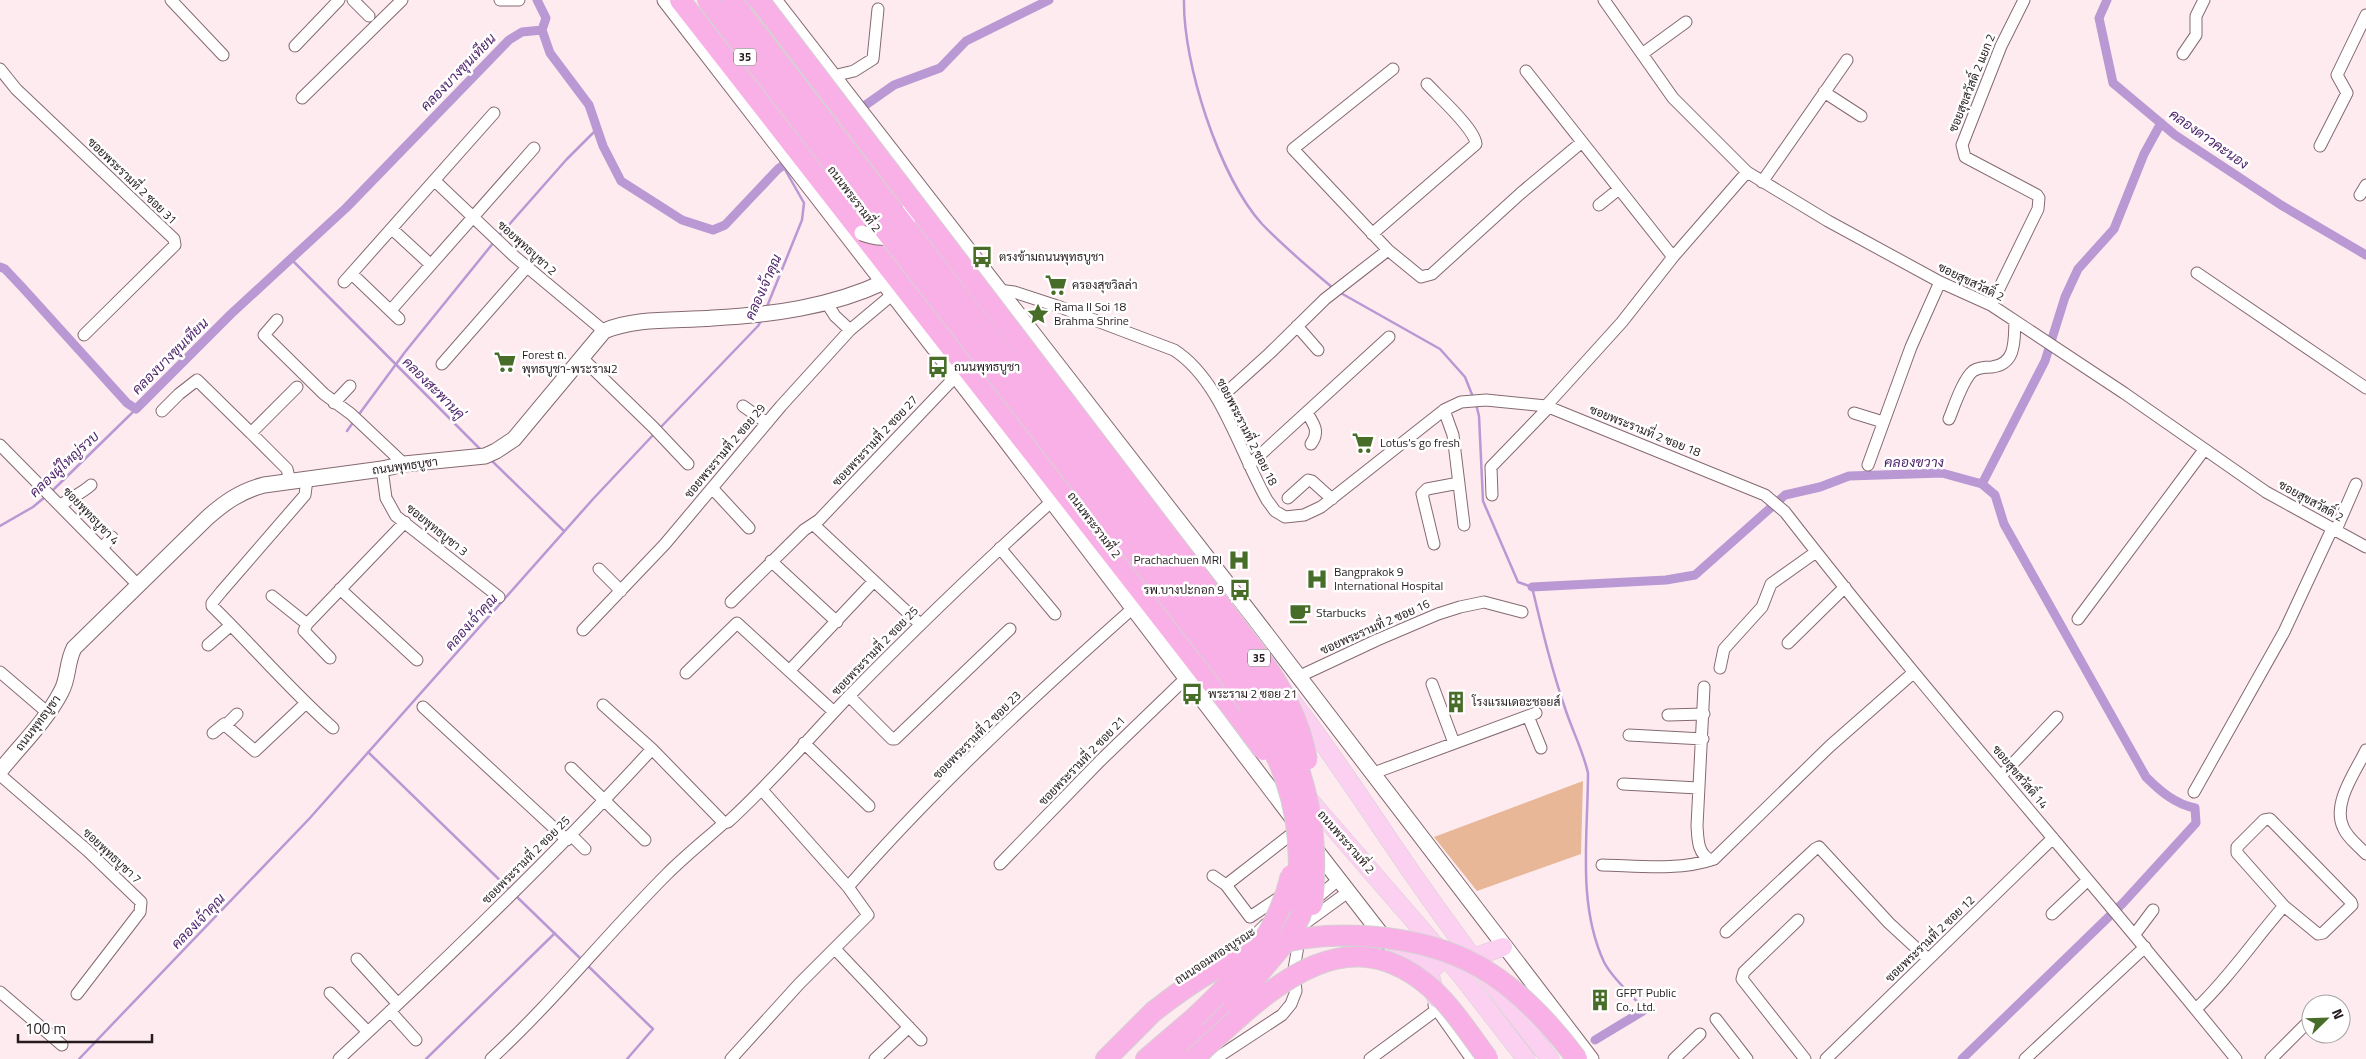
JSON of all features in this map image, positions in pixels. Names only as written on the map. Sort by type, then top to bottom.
[{"type":"highway","points":[[680,0],[1255,739],[1272,765],[1292,814],[1304,835]]},
{"type":"highway","name":"ถนนพระรามที่ 2","points":[[699,0],[922,287]]},
{"type":"highway","points":[[707,0],[1235,685],[1263,728],[1280,761],[1304,835],[1316,865],[1300,900]]},
{"type":"highway","points":[[731,0],[1255,681],[1277,717],[1294,751],[1306,788],[1304,835]]},
{"type":"highway","name":"35","points":[[745,0],[954,268]]},
{"type":"highway","points":[[759,0],[1270,670],[1288,701],[1303,740],[1310,779],[1304,835]]},
{"type":"highway","points":[[954,268],[1033,390],[1178,569],[1280,704],[1300,743],[1312,778],[1316,805],[1316,854],[1300,917],[1288,939],[1234,1003],[1168,1059]]},
{"type":"highway","points":[[922,287],[1229,682],[1270,742],[1279,761],[1292,802],[1295,841],[1293,866],[1287,890],[1262,942],[1242,972],[1146,1059]]},
{"type":"highway","points":[[1106,1059],[1153,1012],[1187,985],[1226,964],[1260,949],[1292,940],[1333,935],[1372,936],[1402,941],[1438,950],[1477,966],[1529,1004],[1547,1022],[1577,1059]]},
{"type":"highway","points":[[1193,1059],[1243,1015],[1292,976],[1333,958],[1353,957],[1373,958],[1390,963],[1407,970],[1431,988],[1455,1015],[1488,1059]]},
{"type":"main road","name":"ถนนพระรามที่ 2","points":[[665,0],[812,188],[1304,835],[1439,1008],[1474,1059]]},
{"type":"main road","name":"35","points":[[774,0],[1298,676],[1503,947],[1591,1059]]},
{"type":"main road","points":[[862,233],[882,238],[899,232],[909,218],[910,198]]},
{"type":"main road","name":"35","points":[[954,268],[1062,410],[1189,566],[1300,711],[1472,958],[1550,1059]]},
{"type":"main road","name":"ถนนพระรามที่ 2","points":[[922,287],[1064,485],[1241,718],[1319,812],[1460,974],[1526,1059]]},
{"type":"main road","points":[[604,331],[630,323],[751,315],[780,311],[888,288]]},
{"type":"main road","name":"ถนนพุทธบูชา","points":[[0,773],[48,713],[62,690],[68,660],[74,648],[224,503],[244,490],[290,481],[490,453],[514,439],[604,331]]},
{"type":"main road","points":[[1416,923],[1439,1008]]},
{"type":"main road","points":[[1472,958],[1503,947]]},
{"type":"main road","points":[[1395,952],[1460,974]]},
{"type":"street","points":[[171,0],[223,55]]},
{"type":"street","points":[[295,46],[339,0]]},
{"type":"street","points":[[353,0],[369,16]]},
{"type":"street","points":[[302,98],[402,0]]},
{"type":"street","points":[[502,1],[519,0]]},
{"type":"street","name":"ซอยสุขสวัสดิ์ 2","points":[[1604,0],[1673,98],[1747,172],[1828,221],[1940,282],[1991,305],[2044,339],[2266,492],[2366,547]]},
{"type":"street","name":"ซอยสุขสวัสดิ์ 2 แยก 2","points":[[1991,305],[2038,209],[2039,198],[1965,157],[1962,145],[2001,46],[2024,0]]},
{"type":"street","points":[[2183,54],[2196,34],[2196,16],[2204,0]]},
{"type":"street","points":[[836,80],[873,59],[878,9]]},
{"type":"street","points":[[2320,146],[2345,98],[2346,91],[2338,80],[2337,75],[2366,15]]},
{"type":"street","points":[[1642,54],[1686,22]]},
{"type":"street","points":[[1762,182],[1847,60]]},
{"type":"street","name":"ซอยพระรามที่ 2 ซอย 31","points":[[0,69],[16,89],[174,239],[175,245],[84,335]]},
{"type":"street","points":[[1393,69],[1293,149],[1372,234],[1421,277],[1427,277],[1521,193],[1582,142]]},
{"type":"street","points":[[1526,71],[1672,257]]},
{"type":"street","points":[[1372,234],[1476,144],[1465,125],[1426,84]]},
{"type":"street","points":[[1824,92],[1861,116]]},
{"type":"street","points":[[399,319],[391,310],[348,278],[494,113]]},
{"type":"street","points":[[391,310],[534,148]]},
{"type":"street","points":[[1492,495],[1491,467],[1622,322],[1672,257],[1747,172]]},
{"type":"street","name":"ซอยพุทธบูชา 2","points":[[435,181],[527,267],[604,331]]},
{"type":"street","points":[[1599,205],[1619,190]]},
{"type":"street","points":[[392,229],[430,264]]},
{"type":"street","points":[[1218,400],[1339,287],[1388,250]]},
{"type":"street","points":[[442,364],[527,267]]},
{"type":"street","points":[[2197,273],[2364,383]]},
{"type":"street","points":[[1868,465],[1911,347],[1940,282]]},
{"type":"street","name":"ซอยพระรามที่ 2 ซอย 29","points":[[582,630],[665,544],[767,423],[888,288]]},
{"type":"street","name":"ซอยพระรามที่ 2 ซอย 18","points":[[998,290],[1014,292],[1060,307],[1174,350],[1196,367],[1218,400],[1267,500],[1275,511],[1285,518],[1304,514],[1332,499],[1444,410],[1461,402],[1486,400],[1547,407],[1765,495],[1785,512]]},
{"type":"street","points":[[826,302],[834,316],[850,330]]},
{"type":"street","points":[[277,320],[264,335],[334,403],[351,414],[404,464]]},
{"type":"street","points":[[1949,419],[1968,377],[1974,370],[1998,366],[2011,357],[2014,345],[2015,321]]},
{"type":"street","points":[[1297,326],[1318,350]]},
{"type":"street","points":[[1249,465],[1389,337]]},
{"type":"street","points":[[582,358],[688,464]]},
{"type":"street","name":"ซอยพระรามที่ 2 ซอย 27","points":[[732,602],[804,530],[814,525],[956,376]]},
{"type":"street","points":[[162,411],[197,380],[287,469],[290,481]]},
{"type":"street","points":[[334,403],[350,386]]},
{"type":"street","points":[[250,433],[297,387]]},
{"type":"street","points":[[743,406],[767,423]]},
{"type":"street","points":[[1444,410],[1453,435],[1464,525]]},
{"type":"street","points":[[1307,413],[1316,432],[1316,437],[1311,444]]},
{"type":"street","points":[[1854,414],[1883,422]]},
{"type":"street","name":"ซอยพุทธบูชา 4","points":[[0,445],[140,586]]},
{"type":"street","points":[[2078,619],[2204,450]]},
{"type":"street","name":"ซอยพุทธบูชา 3","points":[[382,469],[386,498],[396,516],[500,597]]},
{"type":"street","points":[[307,479],[305,495],[212,603],[212,606],[306,703],[333,728]]},
{"type":"street","points":[[1288,498],[1308,480],[1312,481],[1332,499]]},
{"type":"street","points":[[1434,544],[1422,494],[1428,489],[1459,483]]},
{"type":"street","points":[[2194,792],[2284,632],[2356,484]]},
{"type":"street","points":[[55,499],[80,495],[91,485]]},
{"type":"street","points":[[712,488],[749,528]]},
{"type":"street","name":"ซอยพระรามที่ 2 ซอย 25","points":[[491,1059],[542,1010],[587,959],[668,874],[762,790],[804,743],[920,624],[1051,502]]},
{"type":"street","name":"ซอยสุขสวัสดิ์ 14","points":[[1785,512],[1914,673],[2135,934],[2236,1059]]},
{"type":"street","points":[[330,658],[304,631],[307,624],[405,522]]},
{"type":"street","points":[[814,525],[920,624]]},
{"type":"street","points":[[102,548],[112,537]]},
{"type":"street","points":[[1000,548],[1055,614]]},
{"type":"street","points":[[1720,668],[1724,649],[1762,606],[1771,584],[1816,552]]},
{"type":"street","points":[[771,561],[837,622]]},
{"type":"street","points":[[600,569],[621,591]]},
{"type":"street","points":[[790,670],[874,581]]},
{"type":"street","points":[[1788,643],[1845,587]]},
{"type":"street","points":[[340,589],[416,660]]},
{"type":"street","points":[[272,596],[307,624]]},
{"type":"street","name":"ซอยพระรามที่ 2 ซอย 16","points":[[1298,676],[1438,614],[1460,607],[1484,602],[1522,612]]},
{"type":"street","name":"ซอยพระรามที่ 2 ซอย 23","points":[[848,887],[987,742],[1132,609]]},
{"type":"street","points":[[686,673],[737,623],[834,712]]},
{"type":"street","points":[[208,645],[231,625]]},
{"type":"street","points":[[849,696],[892,739],[895,739],[1010,629]]},
{"type":"street","points":[[0,672],[48,713]]},
{"type":"street","points":[[1602,865],[1698,865],[1714,859],[1830,746],[1914,673]]},
{"type":"street","name":"ซอยพระรามที่ 2 ซอย 21","points":[[1000,864],[1100,761],[1185,679]]},
{"type":"street","points":[[1432,684],[1454,743]]},
{"type":"street","points":[[1704,687],[1703,739],[1698,788],[1698,846],[1706,858],[1710,860]]},
{"type":"street","points":[[226,725],[254,751],[306,703]]},
{"type":"street","points":[[603,705],[652,749],[724,823]]},
{"type":"street","points":[[423,707],[569,838],[585,850]]},
{"type":"street","points":[[213,732],[223,724],[226,725],[237,714]]},
{"type":"street","points":[[1668,715],[1704,714]]},
{"type":"street","points":[[1371,774],[1532,715],[1540,748]]},
{"type":"street","points":[[2001,776],[2057,717]]},
{"type":"street","points":[[1630,735],[1703,739]]},
{"type":"street","points":[[804,743],[869,806]]},
{"type":"street","name":"ซอยพระรามที่ 2 ซอย 25","points":[[339,1059],[569,838],[652,749]]},
{"type":"street","points":[[2366,750],[2346,792],[2340,812],[2342,827],[2366,854]]},
{"type":"street","points":[[571,768],[645,840]]},
{"type":"street","name":"ซอยพุทธบูชา 7","points":[[0,773],[142,902],[140,912],[77,994]]},
{"type":"street","points":[[1623,784],[1698,788]]},
{"type":"street","points":[[731,1059],[799,984],[868,915],[848,887],[762,790]]},
{"type":"street","points":[[2270,819],[2352,905],[2323,933],[2318,934],[2284,906],[2236,850],[2264,820],[2270,819]]},
{"type":"street","points":[[1226,885],[1304,835]]},
{"type":"street","name":"ซอยพระรามที่ 2 ซอย 12","points":[[1826,1059],[2052,838]]},
{"type":"street","points":[[1726,932],[1814,849],[1819,847],[1889,923],[1913,942],[1928,959]]},
{"type":"street","points":[[1213,876],[1226,885],[1250,917],[1300,900],[1306,886],[1334,874]]},
{"type":"street","name":"ถนนจอมทองบูรณะ","points":[[1112,1059],[1138,1031],[1171,1001],[1240,956],[1255,949],[1334,874]]},
{"type":"street","points":[[2052,914],[2088,880]]},
{"type":"street","points":[[1216,1059],[1282,1015],[1291,1004],[1296,991],[1294,969],[1300,930],[1304,924],[1348,892]]},
{"type":"street","name":"ถนนจอมทองบูรณะ","points":[[1096,1059],[1136,1018],[1176,987],[1247,943],[1284,906],[1300,900]]},
{"type":"street","points":[[2196,1009],[2221,985],[2254,939],[2284,906]]},
{"type":"street","points":[[2135,934],[2153,910]]},
{"type":"street","points":[[1798,920],[1744,972],[1742,979],[1805,1059]]},
{"type":"street","points":[[2025,1059],[2145,947]]},
{"type":"street","points":[[835,949],[921,1040]]},
{"type":"street","points":[[357,960],[416,1040]]},
{"type":"street","points":[[0,992],[62,1045]]},
{"type":"street","points":[[330,992],[368,1032]]},
{"type":"street","points":[[1370,1059],[1439,1008]]},
{"type":"street","points":[[1716,1019],[1747,1059]]},
{"type":"street","points":[[875,1059],[909,1027]]},
{"type":"street","points":[[2272,1059],[2301,1029]]},
{"type":"street","points":[[1674,1059],[1700,1034]]},
{"type":"shaded area","points":[[1583,781],[1581,854],[1477,891],[1434,837]]},
{"type":"waterway","points":[[537,0],[546,18],[542,30]]},
{"type":"waterway","name":"คลองบางขุนเทียน","points":[[857,111],[894,85],[940,68],[966,41],[1049,0]]},
{"type":"waterway","points":[[1184,0],[1185,26],[1197,86],[1206,118],[1232,178],[1246,203],[1262,224],[1287,249],[1333,288]]},
{"type":"waterway","name":"คลองดาวคะนอง","points":[[2107,0],[2099,18],[2113,83],[2175,135],[2281,205],[2366,255]]},
{"type":"waterway","name":"คลองบางขุนเทียน","points":[[0,267],[5,269],[22,287],[127,403],[136,409],[231,314],[346,208],[509,40],[522,32],[542,30],[550,53],[589,105],[603,146],[621,181],[682,220],[713,230],[725,225],[778,169],[792,159]]},
{"type":"waterway","name":"คลองขวาง","points":[[1532,587],[1666,580],[1695,575],[1785,495],[1820,487],[1849,476],[1942,473],[1982,484],[2045,361],[2065,297],[2078,269],[2114,229],[2144,154],[2161,123]]},
{"type":"waterway","points":[[499,236],[566,160],[598,128]]},
{"type":"waterway","name":"คลองเจ้าคุณ","points":[[766,309],[802,220],[804,203],[783,166]]},
{"type":"waterway","points":[[357,417],[405,352],[494,242]]},
{"type":"waterway","name":"คลองสะพานคู่","points":[[291,259],[482,451]]},
{"type":"waterway","points":[[1339,292],[1440,349],[1465,377],[1473,397]]},
{"type":"waterway","name":"คลองเจ้าคุณ","points":[[659,429],[761,321]]},
{"type":"waterway","points":[[1476,404],[1479,416],[1483,501],[1518,582],[1532,587],[1556,681],[1588,773],[1587,893],[1590,917],[1596,940],[1607,968],[1641,1006]]},
{"type":"waterway","name":"คลองผู้ใหญ่รวบ","points":[[51,492],[136,409]]},
{"type":"waterway","points":[[347,431],[354,421]]},
{"type":"waterway","name":"คลองเจ้าคุณ","points":[[79,1059],[309,819],[593,499],[655,433]]},
{"type":"waterway","name":"คลองสะพานคู่","points":[[491,460],[564,531]]},
{"type":"waterway","points":[[1962,1059],[2123,903],[2196,823],[2195,808],[2168,796],[2146,777],[2004,524],[1995,495],[1982,484]]},
{"type":"waterway","name":"คลองผู้ใหญ่รวบ","points":[[0,526],[33,507],[45,497]]},
{"type":"waterway","points":[[368,752],[510,890]]},
{"type":"waterway","points":[[516,896],[582,960]]},
{"type":"waterway","points":[[426,1059],[555,933]]},
{"type":"waterway","points":[[586,964],[653,1029],[627,1059]]},
{"type":"waterway","points":[[1595,1040],[1643,1011],[1641,1006]]},
{"type":"place","name":"ตรงข้ามถนนพุทธบูชา","points":[[982,257]]},
{"type":"place","name":"ครองสุขวิลล่า","points":[[1056,285]]},
{"type":"place","name":"Rama II Soi 18 Brahma Shrine","points":[[1038,314]]},
{"type":"place","name":"Forest ถ. พุทธบูชา-พระราม2","points":[[505,362]]},
{"type":"place","name":"ถนนพุทธบูชา","points":[[938,367]]},
{"type":"place","name":"Lotus's go fresh","points":[[1363,443]]},
{"type":"place","name":"Prachachuen MRI","points":[[1239,560]]},
{"type":"place","name":"Bangprakok 9 International Hospital","points":[[1317,579]]},
{"type":"place","name":"รพ.บางปะกอก 9","points":[[1240,590]]},
{"type":"place","name":"Starbucks","points":[[1300,613]]},
{"type":"place","name":"พระราม 2 ซอย 21","points":[[1192,694]]},
{"type":"place","name":"โรงแรมเดอะชอยส์","points":[[1456,702]]},
{"type":"place","name":"GFPT Public Co., Ltd.","points":[[1600,1000]]}]
